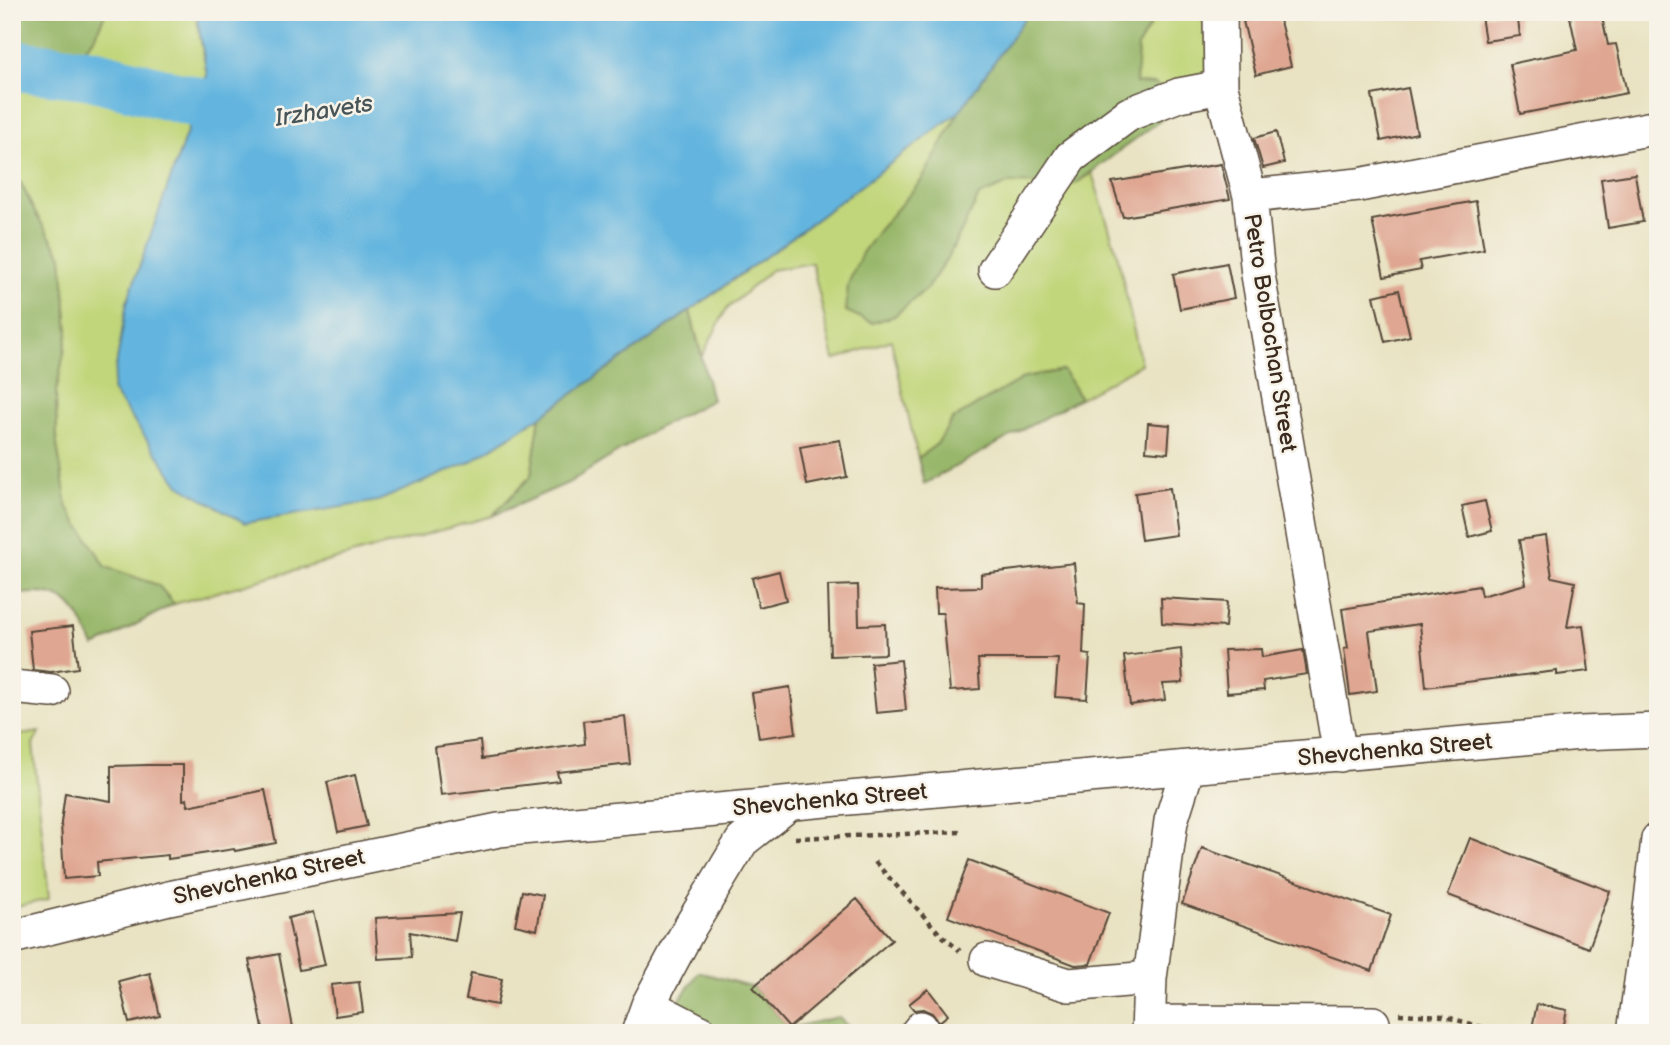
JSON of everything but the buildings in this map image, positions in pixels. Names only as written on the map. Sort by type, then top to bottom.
[{"type":"street","points":[[1220,12],[1222,87],[1250,196]]},
{"type":"street","points":[[995,270],[1071,157],[1129,114],[1178,95],[1222,87]]},
{"type":"street","name":"Petro Bolbochan Street","points":[[1340,755],[1258,275],[1250,196],[1359,185],[1658,127]]},
{"type":"street","points":[[12,687],[52,691]]},
{"type":"street","name":"Shevchenka Street","points":[[12,937],[169,898],[499,830],[1581,733],[1658,730]]},
{"type":"street","points":[[1188,767],[1171,821],[1150,978],[1148,1027],[1373,1023]]},
{"type":"street","points":[[702,1033],[643,1019],[691,927],[742,841],[789,804]]},
{"type":"street","points":[[1634,1033],[1651,953],[1658,839]]},
{"type":"street","points":[[987,960],[1069,985],[1150,978]]},
{"type":"path","points":[[742,841],[961,831]]},
{"type":"path","points":[[875,862],[958,951],[987,960]]},
{"type":"path","points":[[1373,1023],[1392,1013],[1443,1016],[1503,1033]]},
{"type":"green space","points":[[12,12],[106,12],[94,38],[72,64],[12,54]]},
{"type":"green space","points":[[106,12],[196,12],[207,75],[167,189],[470,462],[540,417],[531,476],[492,516],[174,604],[158,585],[106,567],[66,506],[57,445],[56,393],[68,332],[62,256],[34,211],[21,183],[12,181],[12,75],[59,80],[94,38]]},
{"type":"green space","points":[[1029,12],[1158,12],[1138,46],[1136,83],[1155,84],[1182,104],[1075,184],[1010,183],[979,196],[947,259],[927,288],[894,316],[872,323],[846,311],[848,284],[862,253],[922,180],[959,112]]},
{"type":"green space","points":[[1158,12],[1230,12],[1238,84],[1182,104],[1136,84],[1138,46]]},
{"type":"green space","points":[[959,112],[922,180],[878,231],[846,311],[873,323],[894,316],[927,288],[947,259],[979,196],[1010,183],[1075,184],[1092,173],[1117,253],[1141,364],[1080,398],[1063,370],[1025,377],[953,419],[937,444],[918,458],[891,340],[834,360],[812,263],[771,270],[726,310],[702,356],[690,311]]},
{"type":"green space","points":[[12,181],[21,183],[34,211],[62,256],[68,332],[56,393],[57,445],[67,506],[106,567],[158,585],[174,604],[94,647],[80,619],[65,601],[44,593],[12,595]]},
{"type":"green space","points":[[690,311],[712,400],[650,432],[568,483],[492,516],[531,476],[540,417]]},
{"type":"green space","points":[[1063,370],[1080,398],[924,484],[918,458],[937,444],[953,419],[1025,377]]},
{"type":"green space","points":[[40,732],[33,744],[49,899],[12,908],[12,736]]},
{"type":"green space","points":[[699,972],[753,987],[789,1028],[838,1017],[855,1033],[676,1033],[678,1002]]},
{"type":"water","points":[[196,12],[1029,12],[959,112],[779,247],[540,417],[470,462],[378,501],[245,523],[179,485],[112,390],[127,302],[207,75]]},
{"type":"waterway","name":"Irzhavets","points":[[12,65],[90,74],[266,121]]}]
